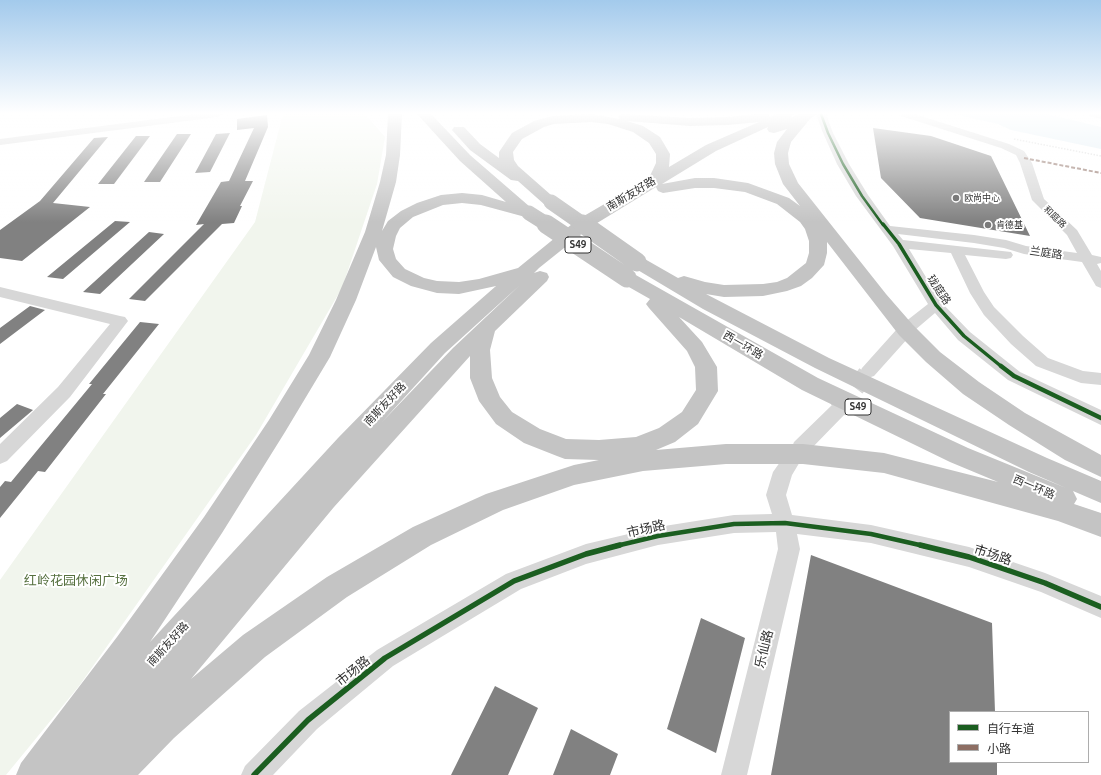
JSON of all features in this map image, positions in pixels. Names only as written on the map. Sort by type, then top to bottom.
[{"type":"highway","points":[[33,775],[128,648],[214,525],[278,426],[319,356],[346,300],[373,232],[388,182],[393,150]]},
{"type":"highway","name":"西一环路","points":[[458,150],[529,213],[632,270],[810,384],[959,455],[1101,514]]},
{"type":"highway","name":"西一环路","points":[[479,150],[550,202],[632,270],[710,305],[822,363],[1038,465],[1101,492]]},
{"type":"highway","points":[[507,150],[506,152],[507,160],[513,169],[550,202]]},
{"type":"highway","points":[[632,270],[680,280],[703,288],[724,291],[762,290],[794,282],[806,274],[815,265],[818,253],[818,241],[813,229],[806,219],[782,201],[754,190],[729,184],[659,184],[663,163],[663,154],[661,150]]},
{"type":"highway","name":"南斯友好路","points":[[90,775],[326,499],[460,353],[552,266],[659,184],[708,150]]},
{"type":"highway","name":"南斯友好路","points":[[51,775],[346,445],[438,348],[533,264],[583,224],[659,184],[729,150]]},
{"type":"highway","points":[[782,150],[782,164],[791,184],[879,298],[906,330],[933,357],[971,388],[1017,419],[1074,453],[1101,467]]},
{"type":"highway","points":[[529,213],[482,200],[462,198],[441,200],[423,206],[408,214],[394,225],[387,236],[384,249],[388,260],[399,273],[418,282],[436,286],[459,288],[479,285],[502,279],[533,264]]},
{"type":"highway","points":[[486,328],[480,350],[481,378],[490,401],[504,418],[532,436],[565,449],[599,450],[638,447],[667,435],[690,418],[707,390],[706,367],[696,347],[664,311],[632,270]]},
{"type":"highway","points":[[114,775],[162,726],[254,646],[337,587],[422,536],[495,502],[574,475],[643,461],[726,454],[803,454],[884,463],[1058,510],[1101,525]]},
{"type":"street","name":"珑庭路","points":[[836,150],[862,196],[886,230],[899,244],[936,305],[964,336],[1014,376],[1101,418]]},
{"type":"street","name":"和庭路","points":[[1014,150],[1024,158],[1038,200],[1072,233],[1095,262],[1101,283]]},
{"type":"street","name":"兰庭路","points":[[886,230],[931,234],[1006,244],[1024,250],[1095,262]]},
{"type":"street","points":[[899,244],[1011,256],[1027,255],[1095,262]]},
{"type":"street","points":[[956,250],[977,293],[989,311],[1017,340],[1042,362],[1081,377],[1100,378]]},
{"type":"street","points":[[0,292],[120,321],[64,392],[0,456]]},
{"type":"street","points":[[868,372],[906,329],[936,305]]},
{"type":"street","name":"乐仙路","points":[[734,775],[789,548],[785,523],[776,495],[783,472],[796,454],[838,410]]},
{"type":"street","name":"市场路","points":[[254,775],[308,720],[385,658],[514,581],[586,554],[658,536],[734,524],[785,523],[871,534],[968,557],[1045,583],[1101,607]]},
{"type":"path","points":[[1073,150],[1101,156]]},
{"type":"green space","name":"红岭花园休闲广场","points":[[274,150],[383,150],[377,184],[342,288],[256,435],[79,686],[6,775],[0,775],[0,580],[255,222]]},
{"type":"building","points":[[84,150],[97,150],[53,203],[90,207],[22,261],[0,258],[0,230],[40,201]]},
{"type":"building","points":[[125,150],[139,150],[114,184],[98,184]]},
{"type":"building","points":[[166,150],[181,150],[160,182],[144,182]]},
{"type":"building","points":[[207,150],[221,150],[210,172],[195,173]]},
{"type":"building","points":[[244,150],[258,150],[245,181],[253,181],[240,206],[242,206],[234,223],[222,224],[145,301],[129,299],[204,224],[196,225],[221,182],[229,181]]},
{"type":"building","name":"欧尚中心","points":[[877,150],[974,150],[991,156],[1030,236],[920,218],[881,178]]},
{"type":"building","points":[[115,221],[130,222],[63,279],[47,277]]},
{"type":"building","points":[[149,232],[164,234],[100,294],[83,292]]},
{"type":"building","points":[[30,306],[45,310],[0,344],[0,328]]},
{"type":"building","points":[[140,322],[159,324],[103,394],[106,394],[45,472],[38,471],[0,518],[0,487],[5,481],[11,482],[92,384],[89,384]]},
{"type":"building","points":[[17,404],[33,410],[0,438],[0,418]]},
{"type":"building","points":[[811,555],[992,623],[995,711],[949,711],[949,763],[997,763],[997,775],[771,775]]},
{"type":"building","points":[[701,618],[745,638],[716,753],[667,729]]},
{"type":"building","points":[[495,686],[538,708],[508,775],[451,775]]},
{"type":"building","points":[[571,729],[618,754],[610,775],[553,775]]},
{"type":"tunnel","points":[[838,410],[868,372]]},
{"type":"marked path","points":[[1024,158],[1101,173]]},
{"type":"cycle path","points":[[836,150],[862,196],[899,244],[936,305],[964,336],[1014,376],[1101,418]]},
{"type":"cycle path","points":[[254,775],[308,720],[385,658],[514,581],[586,554],[658,536],[734,524],[785,523],[871,534],[969,557],[1045,583],[1101,607]]},
{"type":"place","name":"欧尚中心","points":[[956,198]]},
{"type":"place","name":"肯德基","points":[[988,225]]}]
